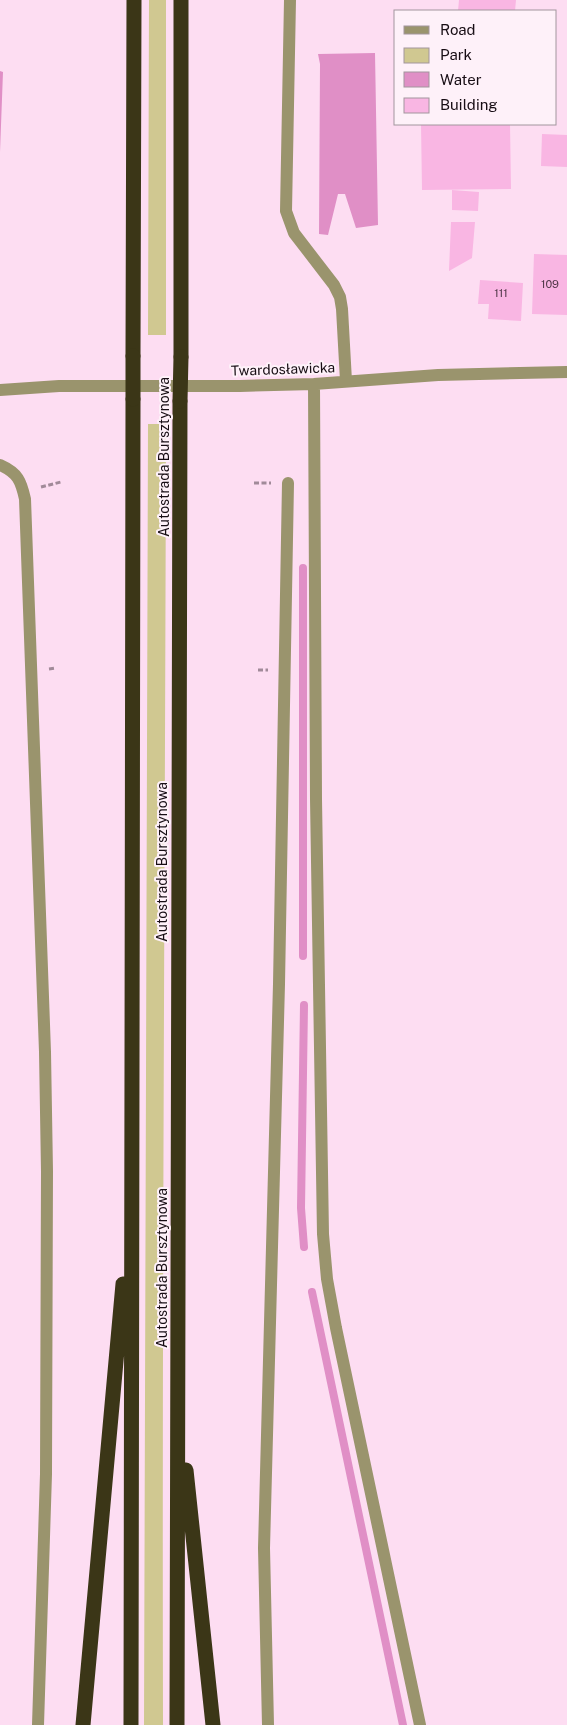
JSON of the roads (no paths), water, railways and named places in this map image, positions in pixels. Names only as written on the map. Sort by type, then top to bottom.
[{"type":"highway","points":[[131,1725],[134,0]]},
{"type":"highway","name":"Autostrada Bursztynowa","points":[[177,1725],[181,0]]},
{"type":"highway","points":[[84,1725],[132,1185]]},
{"type":"highway","points":[[178,1392],[213,1725]]},
{"type":"street","points":[[290,0],[286,211],[294,233],[334,285],[340,297],[346,381]]},
{"type":"street","name":"Twardosławicka","points":[[0,390],[59,386],[314,384],[438,375],[567,372]]},
{"type":"street","points":[[314,384],[316,780],[323,1234],[327,1279],[336,1328],[420,1725]]},
{"type":"street","points":[[0,465],[15,474],[21,483],[25,499],[45,1052],[47,1172],[46,1474],[38,1725]]},
{"type":"street","points":[[268,1725],[264,1548],[279,974],[288,483]]},
{"type":"water","points":[[375,53],[378,225],[356,228],[345,194],[338,194],[328,235],[319,234],[320,64],[318,54]]},
{"type":"water","points":[[0,71],[3,72],[0,152]]},
{"type":"waterway","points":[[303,568],[303,956]]},
{"type":"waterway","points":[[304,1005],[301,1208],[304,1247]]},
{"type":"waterway","points":[[312,1292],[403,1725]]}]
